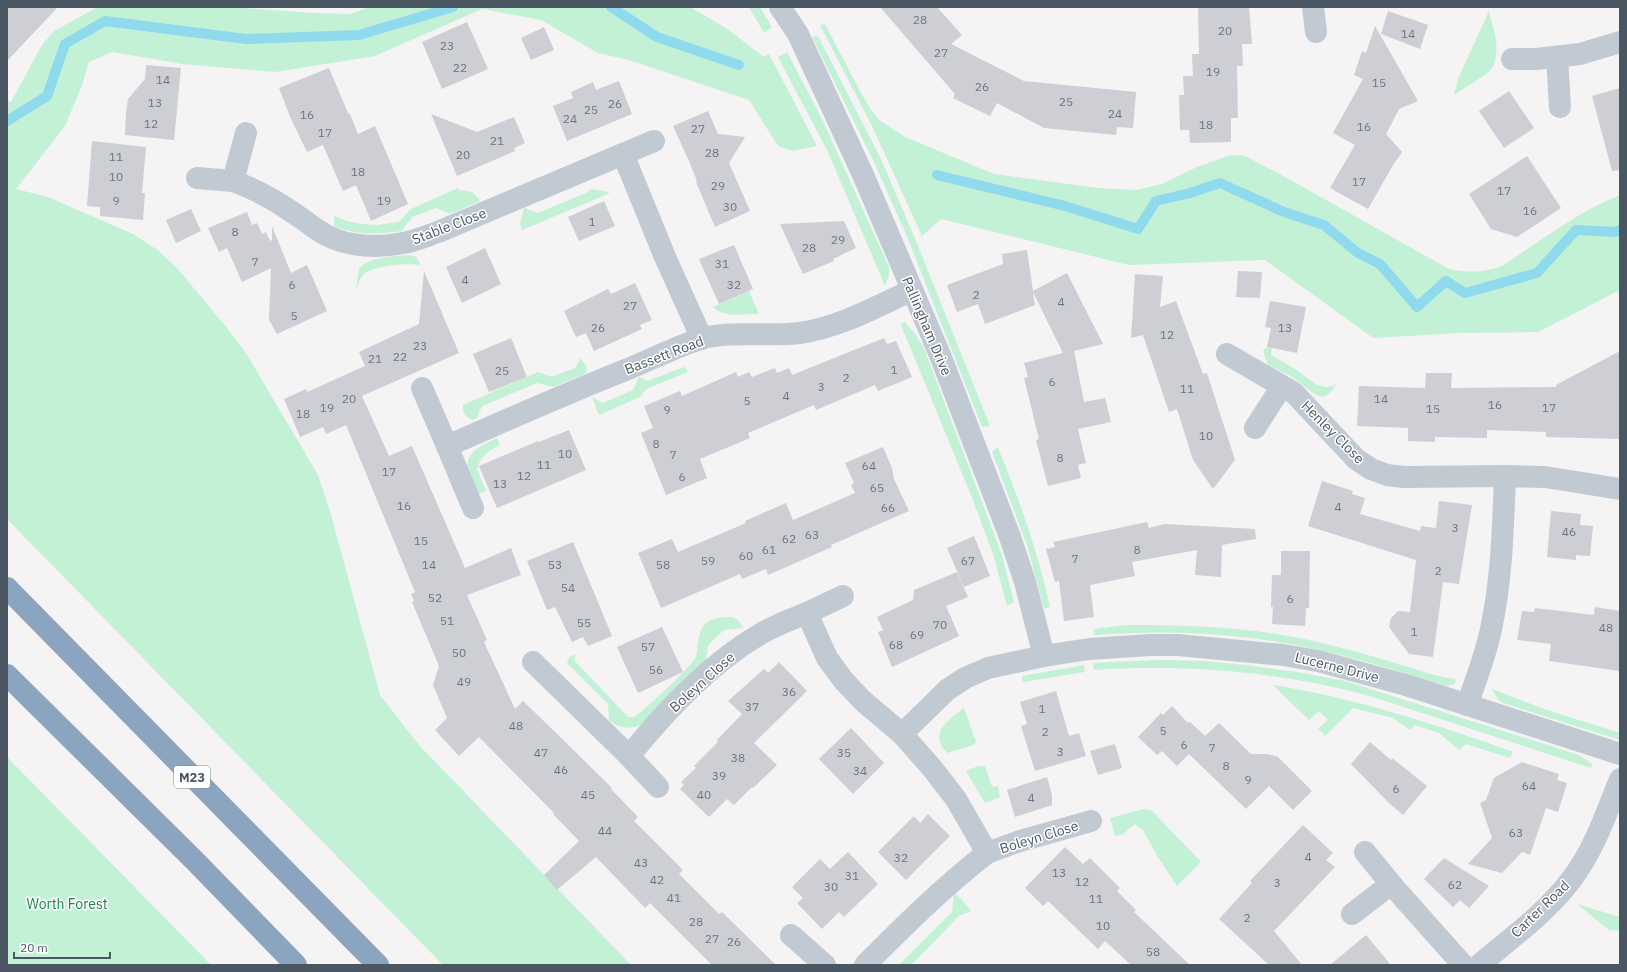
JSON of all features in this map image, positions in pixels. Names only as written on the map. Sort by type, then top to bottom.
[{"type":"highway","name":"M23","points":[[7,588],[378,965]]},
{"type":"highway","points":[[7,675],[195,861],[296,965]]},
{"type":"street","name":"Pallingham Drive","points":[[780,7],[798,34],[864,177],[976,446],[1025,582],[1044,656]]},
{"type":"street","points":[[1313,7],[1316,32]]},
{"type":"street","points":[[1512,59],[1557,57],[1580,54],[1620,42]]},
{"type":"street","points":[[1557,57],[1560,107]]},
{"type":"street","points":[[233,181],[246,133]]},
{"type":"street","name":"Stable Close","points":[[197,178],[233,181],[260,192],[278,202],[328,236],[342,242],[357,244],[403,244],[558,182],[654,141]]},
{"type":"street","points":[[623,154],[665,257],[702,339]]},
{"type":"street","name":"Bassett Road","points":[[447,446],[584,386],[702,339],[739,335],[777,335],[801,333],[848,320],[912,290]]},
{"type":"street","name":"Henley Close","points":[[1227,354],[1294,393],[1356,459],[1371,469],[1387,475],[1404,477],[1545,477],[1620,489]]},
{"type":"street","points":[[1255,428],[1282,386]]},
{"type":"street","points":[[422,388],[474,508]]},
{"type":"street","points":[[1467,705],[1486,646],[1494,612],[1502,546],[1505,476]]},
{"type":"street","name":"Boleyn Close","points":[[629,756],[655,725],[720,662],[762,634],[843,596]]},
{"type":"street","name":"Boleyn Close","points":[[807,612],[827,658],[844,681],[863,701],[902,734],[932,768],[956,800],[987,853]]},
{"type":"street","name":"Lucerne Drive","points":[[1044,656],[1089,649],[1151,645],[1208,647],[1283,654],[1358,671],[1620,754]]},
{"type":"street","points":[[902,734],[942,694],[965,678],[988,668],[1044,656]]},
{"type":"street","points":[[533,662],[658,786]]},
{"type":"street","name":"Carter Road","points":[[1479,965],[1552,902],[1571,880],[1599,832],[1620,779]]},
{"type":"street","name":"Boleyn Close","points":[[865,965],[957,876],[987,853],[1017,842],[1091,821]]},
{"type":"street","points":[[1365,852],[1391,884],[1463,965]]},
{"type":"street","points":[[1352,914],[1391,884]]},
{"type":"street","points":[[791,935],[825,965]]},
{"type":"green space","points":[[98,7],[231,7],[350,14],[370,7],[690,7],[726,28],[764,57],[769,54],[817,146],[792,151],[778,146],[749,100],[629,60],[598,53],[541,20],[482,9],[375,56],[275,72],[182,64],[112,52],[89,62],[82,85],[65,126],[16,189],[48,197],[133,234],[159,251],[177,268],[227,328],[246,353],[318,475],[330,511],[380,695],[419,745],[631,965],[443,965],[7,519],[7,100],[11,102],[42,45],[54,31]]},
{"type":"green space","points":[[749,7],[760,7],[772,27],[764,33]]},
{"type":"green space","points":[[1489,11],[1496,40],[1495,62],[1490,71],[1454,95],[1458,79]]},
{"type":"green space","points":[[825,24],[862,95],[879,120],[905,137],[994,174],[1099,188],[1136,190],[1162,184],[1197,167],[1228,156],[1240,155],[1278,173],[1449,269],[1469,272],[1488,270],[1502,266],[1574,218],[1620,195],[1620,290],[1538,332],[1461,333],[1373,338],[1265,260],[1129,265],[941,219],[922,236],[872,126],[820,25]]},
{"type":"green space","points":[[818,36],[880,157],[914,236],[990,426],[982,427],[908,239],[874,162],[812,37]]},
{"type":"green space","points":[[787,52],[823,121],[889,267],[889,275],[885,286],[828,152],[778,57]]},
{"type":"green space","points":[[458,188],[460,191],[472,192],[480,201],[450,214],[436,208],[412,217],[402,231],[360,233],[334,226],[334,216],[347,221],[362,224],[376,225],[399,222],[411,209]]},
{"type":"green space","points":[[591,189],[610,193],[522,230],[520,224],[524,208],[538,213],[586,193]]},
{"type":"green space","points":[[410,255],[416,257],[421,265],[408,264],[374,269],[363,275],[356,289],[359,270],[367,262],[382,258]]},
{"type":"green space","points":[[749,291],[759,314],[729,314],[723,313],[713,307]]},
{"type":"green space","points":[[904,322],[914,332],[924,348],[1002,555],[1014,602],[1007,606],[994,557],[973,500],[901,325]]},
{"type":"green space","points":[[1267,347],[1272,348],[1271,355],[1295,369],[1317,385],[1326,387],[1334,386],[1338,381],[1328,394],[1318,396],[1293,378],[1268,365],[1263,351]]},
{"type":"green space","points":[[581,358],[587,368],[585,374],[553,387],[537,383],[482,406],[477,418],[472,420],[464,414],[463,405],[538,372],[552,377],[575,368]]},
{"type":"green space","points":[[684,367],[688,370],[686,373],[646,389],[640,397],[599,415],[592,397],[603,403],[633,390],[639,377],[647,381]]},
{"type":"green space","points":[[497,438],[500,445],[486,454],[481,460],[477,469],[486,491],[478,494],[470,474],[468,460],[471,454],[477,449]]},
{"type":"green space","points":[[998,447],[1021,506],[1040,566],[1050,607],[1044,609],[1027,545],[992,452]]},
{"type":"green space","points":[[732,617],[739,621],[743,628],[724,630],[708,645],[706,661],[641,725],[636,727],[628,728],[616,725],[609,720],[608,704],[567,663],[570,656],[576,655],[574,660],[628,717],[634,717],[666,689],[695,659],[699,636],[704,625],[713,619]]},
{"type":"green space","points":[[1126,625],[1200,626],[1274,633],[1331,645],[1370,655],[1434,675],[1456,679],[1455,684],[1448,686],[1319,650],[1291,644],[1235,636],[1151,632],[1094,635],[1094,629]]},
{"type":"green space","points":[[1165,660],[1206,661],[1246,665],[1345,681],[1579,755],[1592,764],[1591,768],[1379,699],[1309,682],[1274,676],[1202,669],[1130,668],[1094,670],[1093,663]]},
{"type":"green space","points":[[1084,665],[1085,672],[1023,682],[1022,676]]},
{"type":"green space","points":[[1273,685],[1304,690],[1394,713],[1513,752],[1510,758],[1466,744],[1459,750],[1439,733],[1415,725],[1410,730],[1393,718],[1353,708],[1325,736],[1318,729],[1328,720],[1319,711],[1309,720]]},
{"type":"green space","points":[[1492,689],[1544,709],[1620,733],[1620,740],[1506,704],[1499,701]]},
{"type":"green space","points":[[964,708],[976,742],[973,745],[947,753],[939,739],[940,733],[947,722]]},
{"type":"green space","name":"Worth Forest","points":[[7,757],[211,965],[7,965]]},
{"type":"green space","points":[[978,766],[985,766],[992,787],[998,786],[1000,797],[985,803],[966,771]]},
{"type":"green space","points":[[1144,809],[1150,810],[1155,814],[1201,862],[1177,886],[1143,830],[1135,824],[1122,835],[1115,836],[1110,818]]},
{"type":"green space","points":[[954,893],[971,911],[959,916],[911,965],[899,965],[952,912]]},
{"type":"green space","points":[[1577,904],[1620,917],[1620,931],[1609,930]]},
{"type":"building","points":[[7,7],[58,7],[7,61]]},
{"type":"building","points":[[880,7],[937,7],[962,35],[951,44],[1024,81],[1136,92],[1133,128],[1117,127],[1116,135],[1044,128],[997,103],[990,116],[953,98],[955,94]]},
{"type":"building","points":[[1198,7],[1249,7],[1252,44],[1242,44],[1243,66],[1237,66],[1238,118],[1231,118],[1231,142],[1190,143],[1189,130],[1180,130],[1179,95],[1184,95],[1183,76],[1193,76],[1192,54],[1199,54]]},
{"type":"building","points":[[1388,11],[1428,25],[1420,49],[1381,34]]},
{"type":"building","points":[[467,22],[488,69],[442,89],[422,42]]},
{"type":"building","points":[[1375,26],[1418,101],[1399,109],[1386,134],[1402,152],[1368,209],[1330,188],[1355,145],[1333,133],[1363,79],[1354,75],[1362,51],[1366,53]]},
{"type":"building","points":[[544,27],[554,50],[531,60],[521,38]]},
{"type":"building","points":[[146,65],[181,68],[174,140],[125,135],[128,99],[145,79]]},
{"type":"building","points":[[329,68],[358,134],[375,126],[408,204],[371,221],[356,185],[343,191],[323,145],[307,152],[291,119],[279,88]]},
{"type":"building","points":[[619,81],[632,114],[567,141],[553,106],[573,98],[571,92],[593,82],[596,90]]},
{"type":"building","points":[[1620,88],[1620,170],[1612,171],[1592,96]]},
{"type":"building","points":[[1509,91],[1534,128],[1504,148],[1479,111]]},
{"type":"building","points":[[708,111],[718,134],[745,137],[729,163],[750,211],[715,227],[689,161],[673,126]]},
{"type":"building","points":[[431,114],[477,132],[514,117],[525,143],[514,148],[515,151],[457,176]]},
{"type":"building","points":[[92,141],[146,147],[142,193],[145,193],[143,220],[100,216],[100,207],[87,206]]},
{"type":"building","points":[[1527,156],[1561,208],[1517,237],[1491,229],[1469,194]]},
{"type":"building","points":[[604,201],[615,226],[579,241],[568,217]]},
{"type":"building","points":[[191,209],[201,231],[176,243],[166,220]]},
{"type":"building","points":[[247,212],[252,225],[257,223],[262,234],[266,232],[270,241],[272,240],[272,226],[291,273],[307,265],[327,311],[277,334],[269,320],[271,268],[242,282],[227,248],[219,252],[208,228]]},
{"type":"building","points":[[844,221],[856,248],[833,259],[834,261],[803,274],[780,224]]},
{"type":"building","points":[[734,245],[753,289],[719,304],[699,259]]},
{"type":"building","points":[[485,248],[501,284],[462,303],[446,267]]},
{"type":"building","points":[[1027,250],[1033,291],[1067,273],[1103,344],[1074,351],[1084,402],[1105,398],[1111,422],[1078,429],[1086,463],[1078,465],[1081,478],[1048,486],[1036,440],[1039,439],[1024,378],[1028,377],[1024,363],[1063,353],[1033,292],[1035,305],[985,324],[978,304],[957,312],[947,285],[1003,264],[1002,254]]},
{"type":"building","points":[[424,271],[459,353],[362,396],[389,456],[412,446],[465,568],[511,548],[521,575],[467,595],[487,640],[484,642],[515,709],[523,701],[549,726],[612,788],[611,789],[638,817],[634,821],[683,870],[679,874],[719,914],[722,912],[776,965],[712,965],[650,903],[645,908],[596,857],[557,890],[544,875],[579,841],[553,814],[554,813],[479,737],[459,756],[435,730],[447,718],[433,685],[439,666],[412,602],[414,601],[411,594],[415,592],[346,425],[326,434],[323,427],[300,437],[284,399],[306,389],[307,392],[365,366],[359,352],[419,324]]},
{"type":"building","points":[[1238,271],[1262,272],[1260,298],[1236,297]]},
{"type":"building","points":[[1135,274],[1163,276],[1160,307],[1176,301],[1203,374],[1207,373],[1235,460],[1213,489],[1193,460],[1177,409],[1169,412],[1143,335],[1131,338]]},
{"type":"building","points":[[635,283],[652,320],[640,325],[642,329],[594,351],[586,333],[576,337],[564,311],[608,289],[611,294]]},
{"type":"building","points":[[1270,301],[1306,307],[1297,353],[1267,347],[1271,328],[1265,327]]},
{"type":"building","points":[[511,338],[527,377],[489,392],[473,354]]},
{"type":"building","points":[[884,338],[887,344],[896,341],[912,377],[878,391],[875,385],[816,410],[814,405],[748,433],[750,438],[700,459],[707,478],[666,495],[641,433],[653,428],[644,406],[680,391],[682,396],[736,372],[738,377],[749,372],[752,377],[775,368],[777,373],[789,368],[792,375]]},
{"type":"building","points":[[1620,351],[1620,439],[1546,437],[1546,432],[1487,430],[1487,438],[1435,437],[1435,442],[1408,441],[1408,428],[1357,426],[1359,386],[1425,388],[1426,373],[1452,373],[1451,388],[1556,387],[1556,385]]},
{"type":"building","points":[[569,430],[586,470],[497,508],[479,466],[538,441],[539,442]]},
{"type":"building","points":[[883,447],[892,468],[894,479],[909,511],[831,545],[832,547],[768,575],[766,569],[742,579],[740,574],[661,608],[638,553],[672,539],[678,552],[746,523],[745,521],[786,503],[793,520],[855,493],[851,485],[854,483],[845,463]]},
{"type":"building","points":[[1322,481],[1353,491],[1352,494],[1365,498],[1360,514],[1420,531],[1421,526],[1436,528],[1439,501],[1472,505],[1459,584],[1443,582],[1433,657],[1409,654],[1389,627],[1391,618],[1398,611],[1410,612],[1416,560],[1308,526]]},
{"type":"building","points":[[1551,511],[1581,514],[1580,525],[1593,526],[1590,556],[1576,555],[1576,560],[1547,557]]},
{"type":"building","points":[[1147,522],[1149,528],[1165,524],[1255,529],[1256,539],[1222,545],[1221,577],[1195,575],[1197,550],[1132,562],[1135,576],[1090,585],[1094,617],[1064,621],[1059,581],[1055,582],[1046,549],[1055,547],[1053,542]]},
{"type":"building","points":[[974,536],[990,576],[964,587],[947,548]]},
{"type":"building","points":[[573,542],[612,636],[588,646],[583,637],[572,642],[555,607],[547,610],[527,561]]},
{"type":"building","points":[[1281,551],[1310,551],[1309,608],[1306,608],[1305,626],[1272,624],[1272,575],[1281,575]]},
{"type":"building","points":[[957,572],[968,597],[946,606],[959,636],[892,667],[878,632],[883,630],[877,617],[913,600],[914,590]]},
{"type":"building","points":[[1595,607],[1620,611],[1620,671],[1549,661],[1551,644],[1517,640],[1522,611],[1534,612],[1535,608],[1594,615]]},
{"type":"building","points":[[662,627],[683,672],[638,693],[617,647]]},
{"type":"building","points":[[779,662],[807,691],[754,743],[777,765],[734,805],[727,799],[709,817],[680,789],[684,785],[681,782],[696,768],[694,766],[718,742],[717,740],[742,714],[728,701],[764,669],[768,673]]},
{"type":"building","points":[[1056,691],[1069,736],[1079,733],[1086,756],[1035,771],[1021,726],[1027,724],[1020,702]]},
{"type":"building","points":[[1172,706],[1188,723],[1190,722],[1205,736],[1219,723],[1251,754],[1268,754],[1278,757],[1312,791],[1293,810],[1269,786],[1246,809],[1189,754],[1177,766],[1162,751],[1157,755],[1138,737],[1161,713],[1163,715]]},
{"type":"building","points":[[851,728],[884,763],[853,794],[819,759]]},
{"type":"building","points":[[1370,742],[1391,760],[1392,758],[1427,786],[1403,815],[1389,803],[1351,764]]},
{"type":"building","points":[[1115,744],[1122,768],[1098,775],[1090,751]]},
{"type":"building","points":[[1522,762],[1559,774],[1557,780],[1567,783],[1558,812],[1546,808],[1530,855],[1522,852],[1502,873],[1468,864],[1492,838],[1480,803],[1486,800],[1494,778]]},
{"type":"building","points":[[1047,777],[1052,795],[1052,805],[1015,817],[1007,790]]},
{"type":"building","points":[[928,814],[950,836],[906,880],[878,852],[914,816],[920,823]]},
{"type":"building","points":[[1303,825],[1333,853],[1326,860],[1335,867],[1274,931],[1302,965],[1269,965],[1219,919],[1252,883],[1250,881]]},
{"type":"building","points":[[1065,847],[1083,864],[1090,858],[1120,888],[1117,891],[1136,910],[1134,912],[1190,965],[1131,965],[1105,941],[1098,949],[1048,901],[1043,906],[1025,888]]},
{"type":"building","points":[[848,852],[878,884],[844,917],[839,912],[822,929],[797,903],[803,898],[792,887],[820,859],[830,869]]},
{"type":"building","points":[[1444,858],[1489,886],[1469,908],[1460,900],[1453,907],[1424,879]]},
{"type":"building","points":[[1366,935],[1391,965],[1330,965]]},
{"type":"waterway","points":[[7,121],[47,96],[65,44],[105,21],[246,39],[359,35],[453,7]]},
{"type":"waterway","points":[[611,7],[657,37],[739,65]]},
{"type":"waterway","points":[[937,175],[1065,206],[1138,229],[1156,201],[1190,193],[1220,183],[1284,212],[1324,225],[1358,253],[1380,264],[1417,307],[1446,281],[1465,293],[1537,273],[1576,230],[1615,232],[1620,230]]}]
